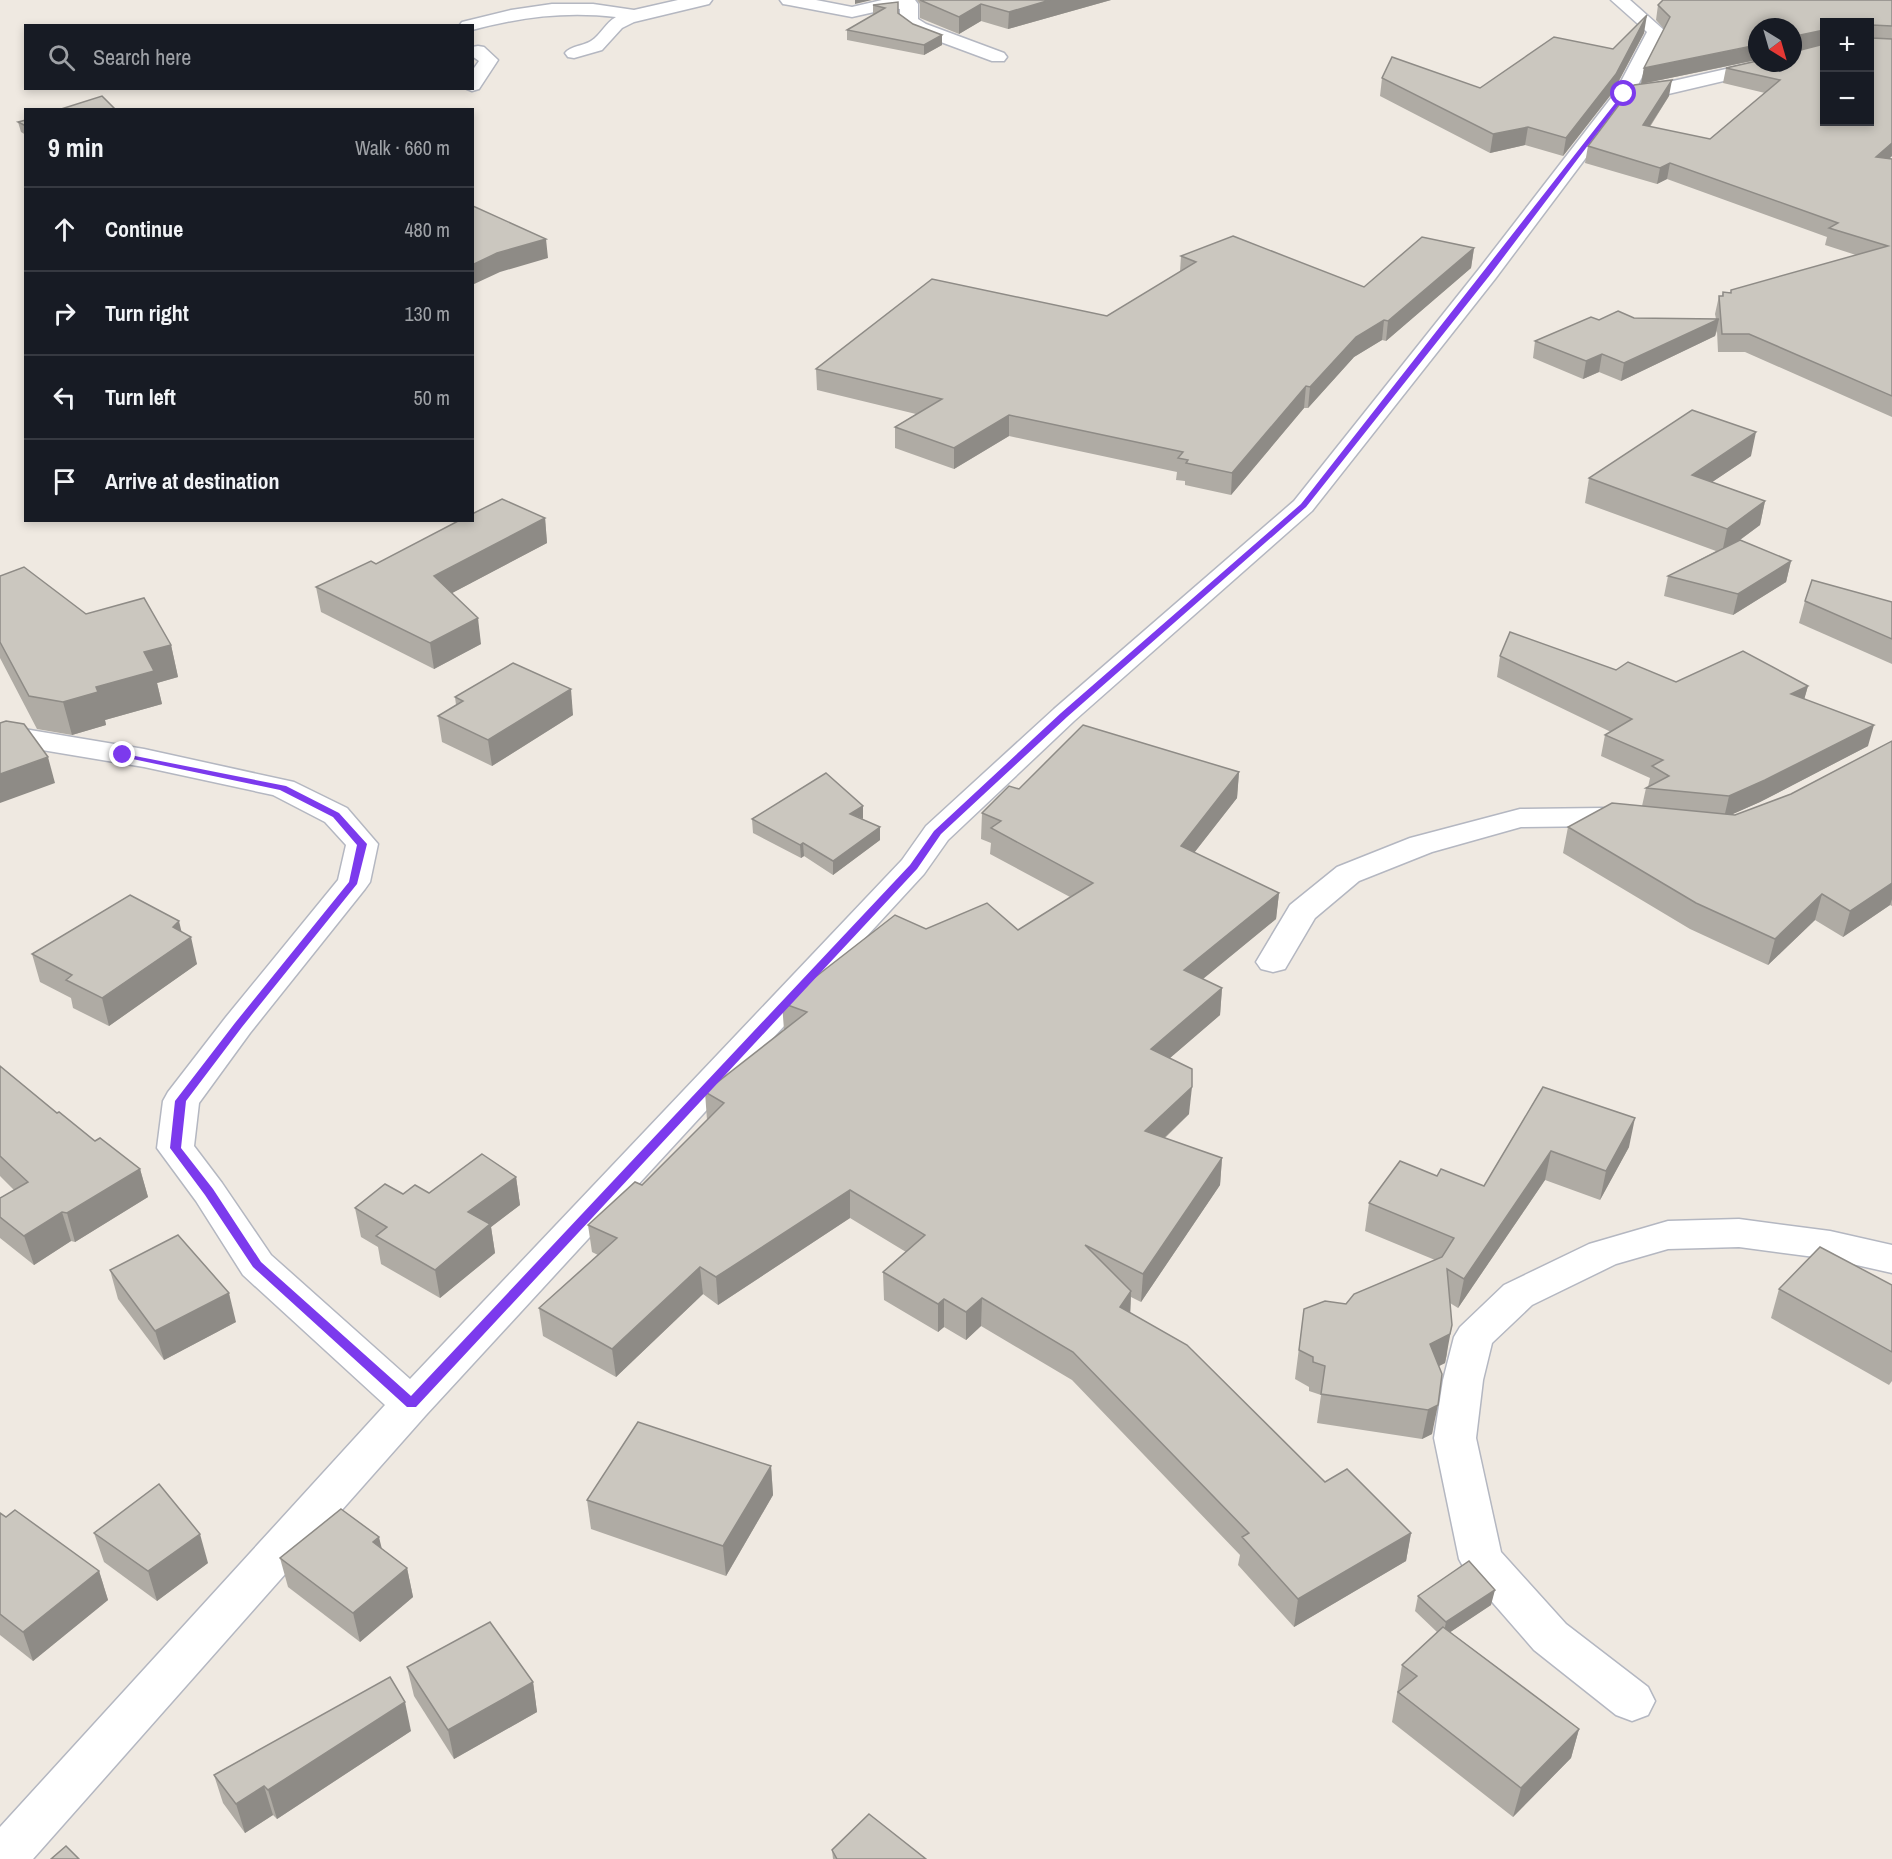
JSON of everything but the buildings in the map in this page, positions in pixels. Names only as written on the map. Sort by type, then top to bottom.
[{"type":"street","points":[[574,53],[606,39],[609,30],[617,24],[638,16],[703,0]]},
{"type":"street","points":[[789,0],[852,12],[892,3],[909,4],[909,21],[998,57]]},
{"type":"street","points":[[2,1859],[411,1404],[914,867],[938,832],[1064,715],[1303,506],[1487,274],[1624,94],[1656,32],[1620,0]]},
{"type":"street","points":[[474,25],[562,7],[638,16]]},
{"type":"street","points":[[474,87],[489,60],[478,51]]},
{"type":"street","points":[[1624,94],[1664,89],[1748,70]]},
{"type":"street","points":[[0,734],[144,758],[283,788],[336,815],[362,844],[354,882],[238,1025],[181,1101],[175,1148],[209,1192],[257,1264],[411,1404]]},
{"type":"street","points":[[1273,962],[1302,912],[1329,889],[1348,874],[1420,844],[1520,818],[1603,817],[1659,823]]},
{"type":"street","points":[[1632,1701],[1550,1637],[1481,1559],[1455,1438],[1463,1380],[1474,1336],[1518,1295],[1603,1254],[1668,1235],[1740,1233],[1830,1245],[1892,1259]]},
{"type":"route","points":[[123,755],[283,788],[336,815],[362,844],[354,882],[238,1025],[181,1101],[175,1148],[209,1192],[257,1264],[411,1404],[914,867],[938,832],[1064,715],[1303,506],[1487,274],[1624,94]]}]
